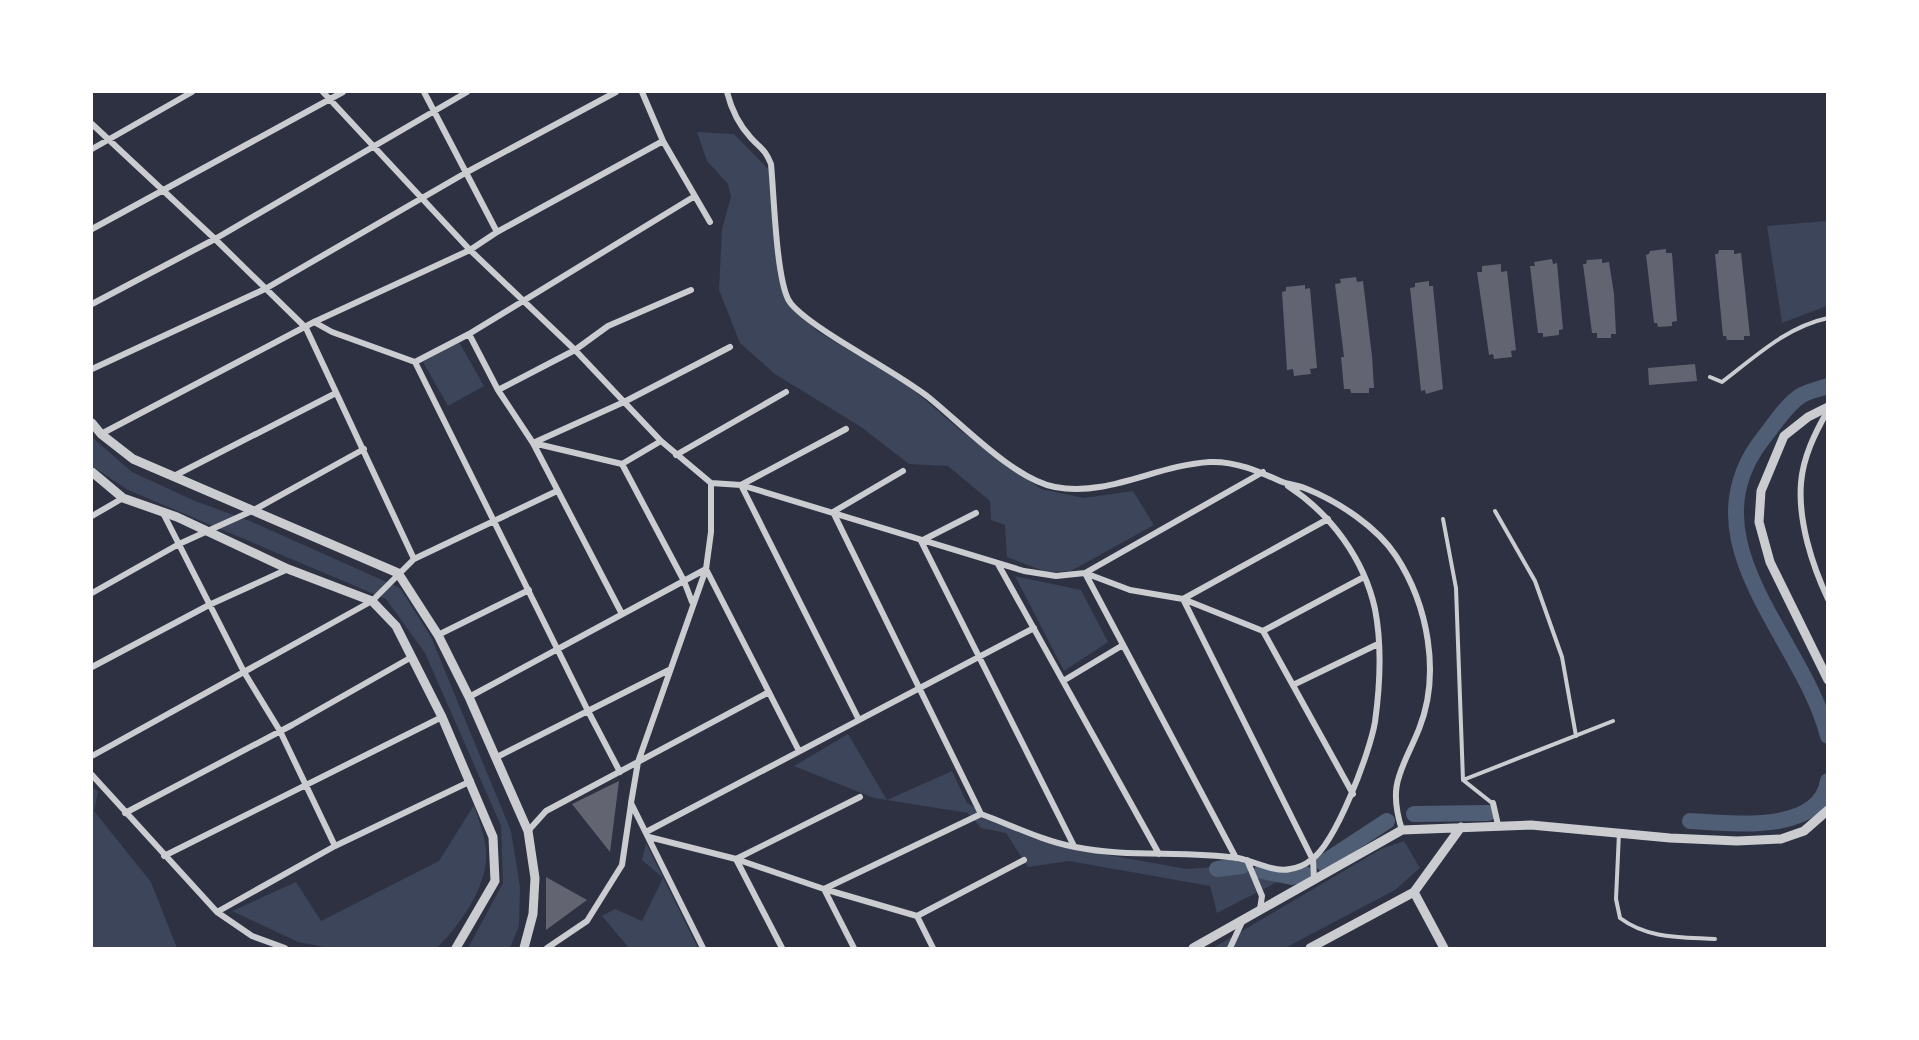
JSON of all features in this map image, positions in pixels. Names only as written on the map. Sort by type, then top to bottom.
[{"type":"street","points":[[92,149],[192,92]]},
{"type":"street","points":[[323,92],[470,250],[575,350],[661,441],[711,483],[741,485],[998,564],[1056,576],[1084,573],[1263,472]]},
{"type":"street","points":[[92,229],[343,92]]},
{"type":"street","points":[[424,92],[497,232]]},
{"type":"street","points":[[92,304],[215,239],[467,92]]},
{"type":"street","points":[[92,369],[265,288],[467,172],[616,92]]},
{"type":"street","points":[[642,92],[663,141],[710,222]]},
{"type":"street","points":[[727,92],[731,108],[751,138],[766,151],[771,164],[781,264],[789,300],[825,331],[925,394],[979,440],[1027,476],[1053,487],[1101,489],[1209,462],[1263,472],[1282,482],[1328,519],[1349,546],[1364,577],[1375,609],[1379,685],[1374,725],[1353,794],[1335,828],[1313,860],[1282,870],[1236,858],[1075,847],[981,814],[833,512]]},
{"type":"street","points":[[92,124],[306,328],[414,559]]},
{"type":"street","points":[[101,434],[314,322],[470,250],[497,232],[663,141]]},
{"type":"street","points":[[415,362],[469,334],[695,196]]},
{"type":"street","points":[[498,390],[575,350],[608,326],[691,290]]},
{"type":"street","points":[[314,322],[341,336],[415,362],[557,650],[621,772]]},
{"type":"street","points":[[469,334],[498,390],[532,443],[558,490],[622,614]]},
{"type":"street","points":[[532,443],[624,402],[730,347]]},
{"type":"street","points":[[676,455],[786,392]]},
{"type":"street","points":[[174,476],[336,393]]},
{"type":"street","points":[[1827,409],[1811,441],[1801,483],[1803,514],[1815,570],[1827,599]]},
{"type":"street","points":[[1827,409],[1808,417],[1784,436],[1761,491],[1759,522],[1770,562],[1827,680]]},
{"type":"street","points":[[92,423],[101,434],[133,459],[398,573],[438,635],[469,697],[528,831],[535,878],[533,914],[524,948]]},
{"type":"street","points":[[741,485],[846,429]]},
{"type":"street","points":[[532,443],[622,464],[661,441]]},
{"type":"street","points":[[92,593],[179,544],[254,510],[364,449]]},
{"type":"street","points":[[622,464],[684,581],[692,602]]},
{"type":"street","points":[[833,512],[903,471]]},
{"type":"street","points":[[92,472],[123,498],[208,531],[288,569],[372,601],[396,626],[410,658],[442,717],[493,837],[495,881],[456,948]]},
{"type":"street","points":[[1282,482],[1305,488],[1349,510],[1394,552],[1412,582],[1427,628],[1428,693],[1420,727],[1400,767],[1395,809],[1402,830]]},
{"type":"street","points":[[547,948],[587,921],[622,865],[639,762],[692,602],[706,569],[711,532],[711,483]]},
{"type":"street","points":[[741,485],[859,720]]},
{"type":"street","points":[[92,756],[372,601],[414,559],[558,490]]},
{"type":"street","points":[[92,516],[123,498]]},
{"type":"street","points":[[163,512],[244,672],[280,732],[335,846]]},
{"type":"street","points":[[921,541],[975,513]]},
{"type":"street","points":[[1183,599],[1328,519]]},
{"type":"street","points":[[921,541],[1075,847]]},
{"type":"street","points":[[998,564],[1159,854]]},
{"type":"street","points":[[92,667],[209,605],[288,569]]},
{"type":"street","points":[[469,697],[706,569]]},
{"type":"street","points":[[706,569],[799,752]]},
{"type":"street","points":[[1084,573],[1130,590],[1183,599],[1263,631],[1353,794]]},
{"type":"street","points":[[1084,573],[1236,858]]},
{"type":"street","points":[[1263,631],[1364,577]]},
{"type":"street","points":[[438,635],[529,590]]},
{"type":"street","points":[[1183,599],[1313,860],[1314,878]]},
{"type":"street","points":[[647,834],[1034,628]]},
{"type":"street","points":[[1293,685],[1378,644]]},
{"type":"street","points":[[1064,681],[1123,645]]},
{"type":"street","points":[[125,813],[280,732],[410,658]]},
{"type":"street","points":[[495,758],[670,669]]},
{"type":"street","points":[[528,831],[546,811],[769,692]]},
{"type":"street","points":[[164,856],[442,717]]},
{"type":"street","points":[[92,776],[217,912],[252,936],[285,948]]},
{"type":"street","points":[[217,912],[335,846],[471,781]]},
{"type":"street","points":[[736,859],[860,797]]},
{"type":"street","points":[[631,803],[703,948]]},
{"type":"street","points":[[1492,803],[1498,825]]},
{"type":"street","points":[[1193,948],[1402,830],[1498,825],[1552,826],[1737,841],[1780,839],[1804,831],[1827,810]]},
{"type":"street","points":[[824,890],[981,814]]},
{"type":"street","points":[[1310,948],[1414,892],[1461,827]]},
{"type":"street","points":[[647,834],[736,859],[824,890],[917,916],[1024,860]]},
{"type":"street","points":[[736,859],[782,948]]},
{"type":"street","points":[[1247,860],[1262,896],[1260,909]]},
{"type":"street","points":[[824,890],[854,948]]},
{"type":"street","points":[[1414,892],[1444,948]]},
{"type":"street","points":[[917,916],[933,948]]},
{"type":"street","points":[[1230,948],[1243,920]]},
{"type":"lane","points":[[1710,377],[1722,382],[1786,333],[1808,322],[1827,318]]},
{"type":"lane","points":[[1495,511],[1535,581],[1551,624],[1562,657],[1576,736]]},
{"type":"lane","points":[[1443,519],[1456,588],[1463,780],[1492,803]]},
{"type":"lane","points":[[1463,780],[1613,721]]},
{"type":"lane","points":[[1619,832],[1616,898],[1620,918],[1650,934],[1715,939]]},
{"type":"shaded area","points":[[697,132],[734,134],[770,171],[785,299],[817,331],[909,386],[960,430],[1041,489],[1084,498],[1133,491],[1154,525],[1071,571],[1046,572],[1007,557],[1005,525],[991,520],[990,501],[948,466],[909,464],[861,427],[775,374],[740,343],[719,290],[722,229],[731,197],[728,184],[707,161]]},
{"type":"shaded area","points":[[1827,221],[1827,306],[1782,323],[1767,226]]},
{"type":"shaded area","points":[[459,342],[484,386],[448,406],[423,362]]},
{"type":"shaded area","points":[[92,437],[132,472],[195,501],[250,521],[400,588],[431,637],[511,831],[520,887],[519,926],[510,948],[468,948],[503,883],[501,826],[425,653],[386,599],[128,490],[92,466]]},
{"type":"shaded area","points":[[1015,576],[1081,590],[1108,642],[1064,671]]},
{"type":"shaded area","points":[[848,734],[887,800],[952,771],[967,803],[1017,832],[1080,850],[1187,869],[1227,866],[1281,880],[1217,913],[1210,886],[1069,861],[1028,867],[1006,833],[981,828],[968,813],[874,798],[794,766]]},
{"type":"shaded area","points":[[92,788],[98,791],[94,811],[151,882],[177,948],[92,948]]},
{"type":"shaded area","points":[[474,805],[486,850],[483,877],[463,916],[437,948],[329,948],[298,942],[232,911],[296,882],[321,921],[439,861]]},
{"type":"shaded area","points":[[1404,841],[1420,868],[1395,890],[1285,948],[1213,948],[1381,849]]},
{"type":"shaded area","points":[[646,843],[698,948],[629,948],[602,916],[615,909],[642,921],[663,878],[642,860]]},
{"type":"building","points":[[1666,249],[1666,253],[1672,253],[1677,321],[1672,322],[1672,326],[1658,327],[1657,323],[1654,323],[1646,255],[1650,251]]},
{"type":"building","points":[[1719,250],[1734,250],[1734,254],[1741,253],[1750,336],[1744,336],[1744,340],[1727,340],[1726,336],[1723,336],[1715,254],[1718,254]]},
{"type":"building","points":[[1552,259],[1553,264],[1557,263],[1563,329],[1559,330],[1559,335],[1543,337],[1543,333],[1538,333],[1530,266],[1535,266],[1534,262]]},
{"type":"building","points":[[1602,259],[1602,263],[1609,262],[1614,294],[1616,334],[1611,334],[1611,338],[1597,338],[1597,333],[1592,333],[1583,264],[1586,264],[1587,260]]},
{"type":"building","points":[[1501,264],[1501,272],[1507,271],[1516,350],[1511,351],[1512,357],[1494,359],[1493,354],[1489,355],[1477,272],[1482,272],[1482,266]]},
{"type":"building","points":[[1356,277],[1357,282],[1363,281],[1372,356],[1374,388],[1369,388],[1369,393],[1351,393],[1350,389],[1344,389],[1341,357],[1344,357],[1335,284],[1341,283],[1340,279]]},
{"type":"building","points":[[1429,281],[1429,286],[1433,286],[1443,389],[1426,394],[1425,390],[1421,391],[1410,288],[1415,287],[1415,283]]},
{"type":"building","points":[[1305,285],[1305,289],[1310,288],[1317,368],[1310,369],[1311,374],[1294,376],[1293,369],[1287,370],[1282,292],[1286,291],[1286,287]]},
{"type":"building","points":[[1695,364],[1697,381],[1649,385],[1648,368]]},
{"type":"building","points":[[619,781],[610,852],[572,804]]},
{"type":"building","points":[[546,877],[587,900],[546,930]]},
{"type":"waterway","points":[[1828,386],[1802,395],[1782,414],[1765,436],[1743,474],[1736,512],[1741,550],[1756,588],[1815,699],[1828,736]]},
{"type":"waterway","points":[[1690,821],[1749,823],[1791,818],[1809,810],[1821,798],[1828,781]]},
{"type":"waterway","points":[[1414,814],[1488,813]]},
{"type":"waterway","points":[[1323,863],[1387,821]]},
{"type":"waterway","points":[[1217,869],[1242,866]]},
{"type":"waterway","points":[[1262,871],[1292,877],[1305,874]]}]
